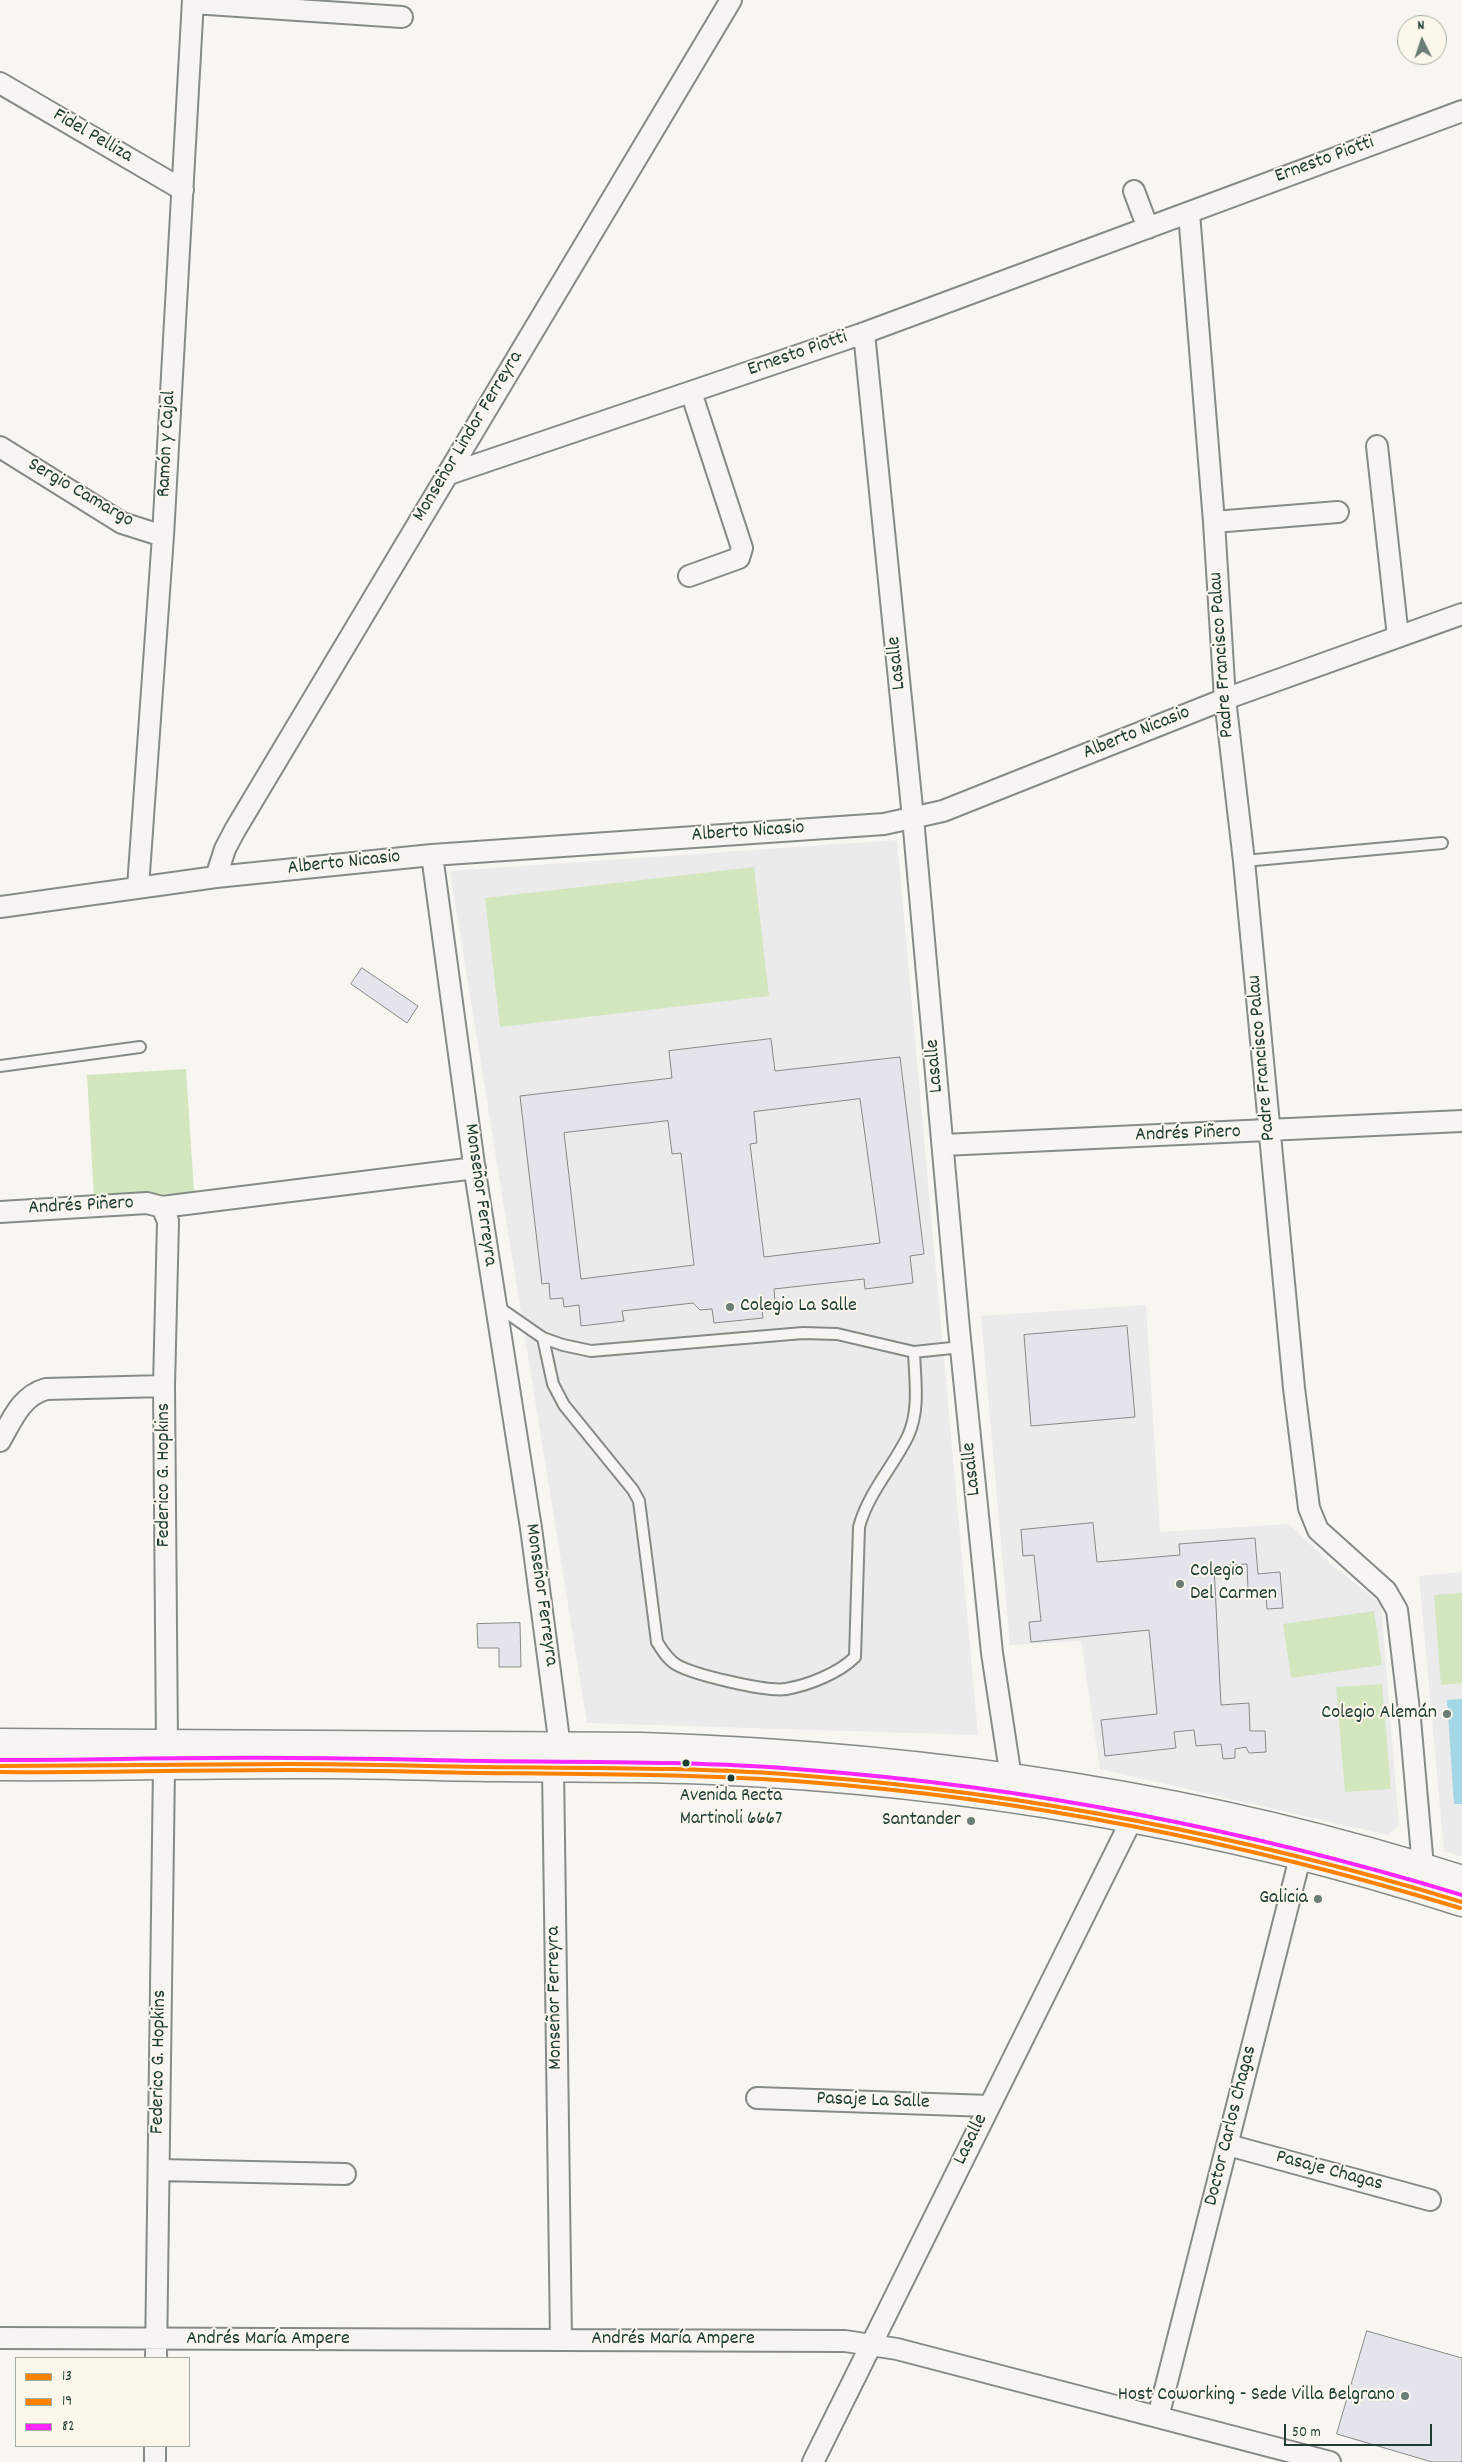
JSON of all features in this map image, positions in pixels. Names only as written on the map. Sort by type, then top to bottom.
[{"type":"main road","points":[[0,1743],[165,1755],[557,1757],[641,1747],[774,1753],[1011,1788],[1144,1799],[1303,1845],[1462,1902]]},
{"type":"main road","points":[[0,1766],[165,1755]]},
{"type":"main road","points":[[1011,1788],[1132,1819],[1303,1845],[1424,1867],[1462,1880]]},
{"type":"street","name":"Monseñor Lindor Ferreyra","points":[[216,877],[225,849],[235,830],[731,0]]},
{"type":"street","points":[[193,1],[402,16]]},
{"type":"street","name":"Ramón y Cajal","points":[[138,887],[163,536],[193,1]]},
{"type":"street","name":"Fidel Pelliza","points":[[0,83],[183,190]]},
{"type":"street","name":"Ernesto Piotti","points":[[446,475],[864,333],[1462,111]]},
{"type":"street","points":[[1134,191],[1148,228]]},
{"type":"street","name":"Padre Francisco Palau","points":[[1189,213],[1214,522],[1225,699],[1244,862],[1294,1388],[1309,1508],[1318,1530],[1386,1591],[1397,1610],[1424,1867]]},
{"type":"street","name":"Lasalle","points":[[864,333],[913,818],[961,1347],[992,1653],[1011,1788]]},
{"type":"street","points":[[689,576],[739,558],[742,548],[690,392]]},
{"type":"street","points":[[1377,446],[1398,637]]},
{"type":"street","name":"Sergio Camargo","points":[[0,447],[122,523],[163,536]]},
{"type":"street","points":[[1214,522],[1338,512]]},
{"type":"street","name":"Alberto Nicasio","points":[[0,907],[216,877],[432,856],[884,824],[943,811],[1225,699],[1462,614]]},
{"type":"street","name":"Monseñor Ferreyra","points":[[432,856],[495,1305],[531,1528],[557,1757],[561,2340]]},
{"type":"street","name":"Andrés Piñero","points":[[943,1145],[1462,1121]]},
{"type":"street","name":"Andrés Piñero","points":[[0,1212],[147,1203],[162,1206],[475,1168]]},
{"type":"street","name":"Federico G. Hopkins","points":[[156,2349],[165,1755],[164,1386],[168,1220],[162,1206]]},
{"type":"street","points":[[0,1441],[21,1404],[38,1391],[46,1389],[164,1386]]},
{"type":"street","name":"Lasalle","points":[[813,2462],[1132,1819]]},
{"type":"street","name":"Doctor Carlos Chagas","points":[[1158,2417],[1303,1845]]},
{"type":"street","name":"Pasaje La Salle","points":[[757,2098],[989,2106]]},
{"type":"street","name":"Pasaje Chagas","points":[[1228,2145],[1430,2200]]},
{"type":"street","points":[[159,2170],[346,2174]]},
{"type":"street","name":"Andrés María Ampere","points":[[0,2338],[156,2349],[662,2338],[845,2341],[897,2349],[1330,2462]]},
{"type":"street","points":[[155,2447],[155,2462]]},
{"type":"lane","points":[[1244,862],[1442,843]]},
{"type":"lane","points":[[0,1066],[140,1047]]},
{"type":"lane","points":[[495,1305],[543,1338],[591,1352],[804,1333],[837,1334],[914,1352],[961,1347]]},
{"type":"lane","points":[[543,1338],[553,1384],[564,1405],[633,1490],[639,1501],[657,1642],[664,1654],[677,1665],[730,1682],[772,1689],[786,1689],[831,1674],[846,1666],[855,1657],[859,1527],[863,1511],[909,1435],[916,1410],[914,1352]]},
{"type":"shaded area","name":"Colegio La Salle","points":[[897,840],[978,1735],[587,1723],[450,871]]},
{"type":"shaded area","name":"Colegio Del Carmen","points":[[1146,1305],[1160,1532],[1289,1524],[1331,1564],[1381,1604],[1399,1826],[1387,1835],[1100,1769],[1081,1641],[1010,1645],[981,1316]]},
{"type":"shaded area","name":"Colegio Alemán","points":[[1462,1572],[1462,1857],[1444,1851],[1419,1576]]},
{"type":"green space","points":[[754,867],[769,996],[500,1027],[485,898]]},
{"type":"green space","points":[[186,1069],[194,1192],[94,1198],[87,1075]]},
{"type":"green space","points":[[1462,1593],[1462,1683],[1441,1685],[1434,1595]]},
{"type":"green space","points":[[1374,1611],[1382,1665],[1291,1678],[1283,1624]]},
{"type":"green space","points":[[1382,1684],[1391,1789],[1345,1792],[1336,1687]]},
{"type":"water","points":[[1462,1699],[1462,1804],[1454,1804],[1447,1700]]},
{"type":"building","points":[[362,968],[418,1006],[407,1023],[351,984]]},
{"type":"building","name":"Colegio La Salle","points":[[771,1039],[775,1071],[900,1057],[924,1254],[910,1256],[913,1283],[865,1289],[864,1279],[774,1289],[775,1302],[761,1303],[763,1318],[714,1323],[712,1309],[700,1310],[693,1303],[622,1311],[624,1321],[581,1326],[579,1305],[564,1307],[563,1298],[550,1299],[549,1283],[542,1284],[520,1096],[672,1078],[669,1051]],"holes":[[[860,1099],[880,1243],[764,1257],[750,1144],[757,1143],[754,1112]],[[668,1121],[672,1154],[681,1153],[694,1265],[581,1279],[564,1133]]]},
{"type":"building","points":[[1127,1326],[1135,1417],[1031,1426],[1024,1335]]},
{"type":"building","points":[[1093,1523],[1097,1562],[1180,1555],[1179,1544],[1255,1538],[1258,1574],[1280,1572],[1283,1608],[1267,1609],[1266,1596],[1258,1596],[1258,1589],[1248,1589],[1247,1564],[1214,1566],[1221,1705],[1249,1703],[1250,1731],[1265,1731],[1266,1752],[1249,1753],[1246,1747],[1235,1749],[1235,1758],[1223,1759],[1221,1744],[1196,1746],[1194,1730],[1174,1732],[1176,1748],[1105,1756],[1101,1720],[1157,1714],[1149,1630],[1031,1642],[1029,1622],[1041,1621],[1034,1555],[1023,1556],[1021,1530]]},
{"type":"building","points":[[520,1623],[521,1667],[499,1667],[499,1648],[478,1648],[477,1624]]},
{"type":"building","name":"Host Coworking - Sede Villa Belgrano","points":[[1367,2331],[1462,2358],[1462,2462],[1432,2462],[1337,2434]]},
{"type":"transit line","name":"82","points":[[0,1760],[338,1758],[645,1762],[808,1770],[974,1788],[1138,1814],[1301,1850],[1462,1895]]},
{"type":"transit line","name":"13","points":[[0,1766],[338,1764],[686,1769],[808,1776],[975,1794],[1057,1806],[1138,1821],[1300,1857],[1462,1902]]},
{"type":"transit line","name":"19","points":[[0,1772],[313,1770],[644,1775],[726,1777],[807,1782],[973,1800],[1056,1812],[1137,1827],[1299,1863],[1460,1908]]},
{"type":"place","name":"Colegio La Salle","points":[[730,1307]]},
{"type":"place","name":"Colegio Del Carmen","points":[[1180,1584]]},
{"type":"place","name":"Colegio Alemán","points":[[1447,1714]]},
{"type":"place","name":"Avenida Recta Martinoli 6667","points":[[731,1778]]},
{"type":"place","name":"Santander","points":[[971,1821]]},
{"type":"place","name":"Galicia","points":[[1318,1899]]},
{"type":"place","name":"Host Coworking - Sede Villa Belgrano","points":[[1405,2396]]}]
